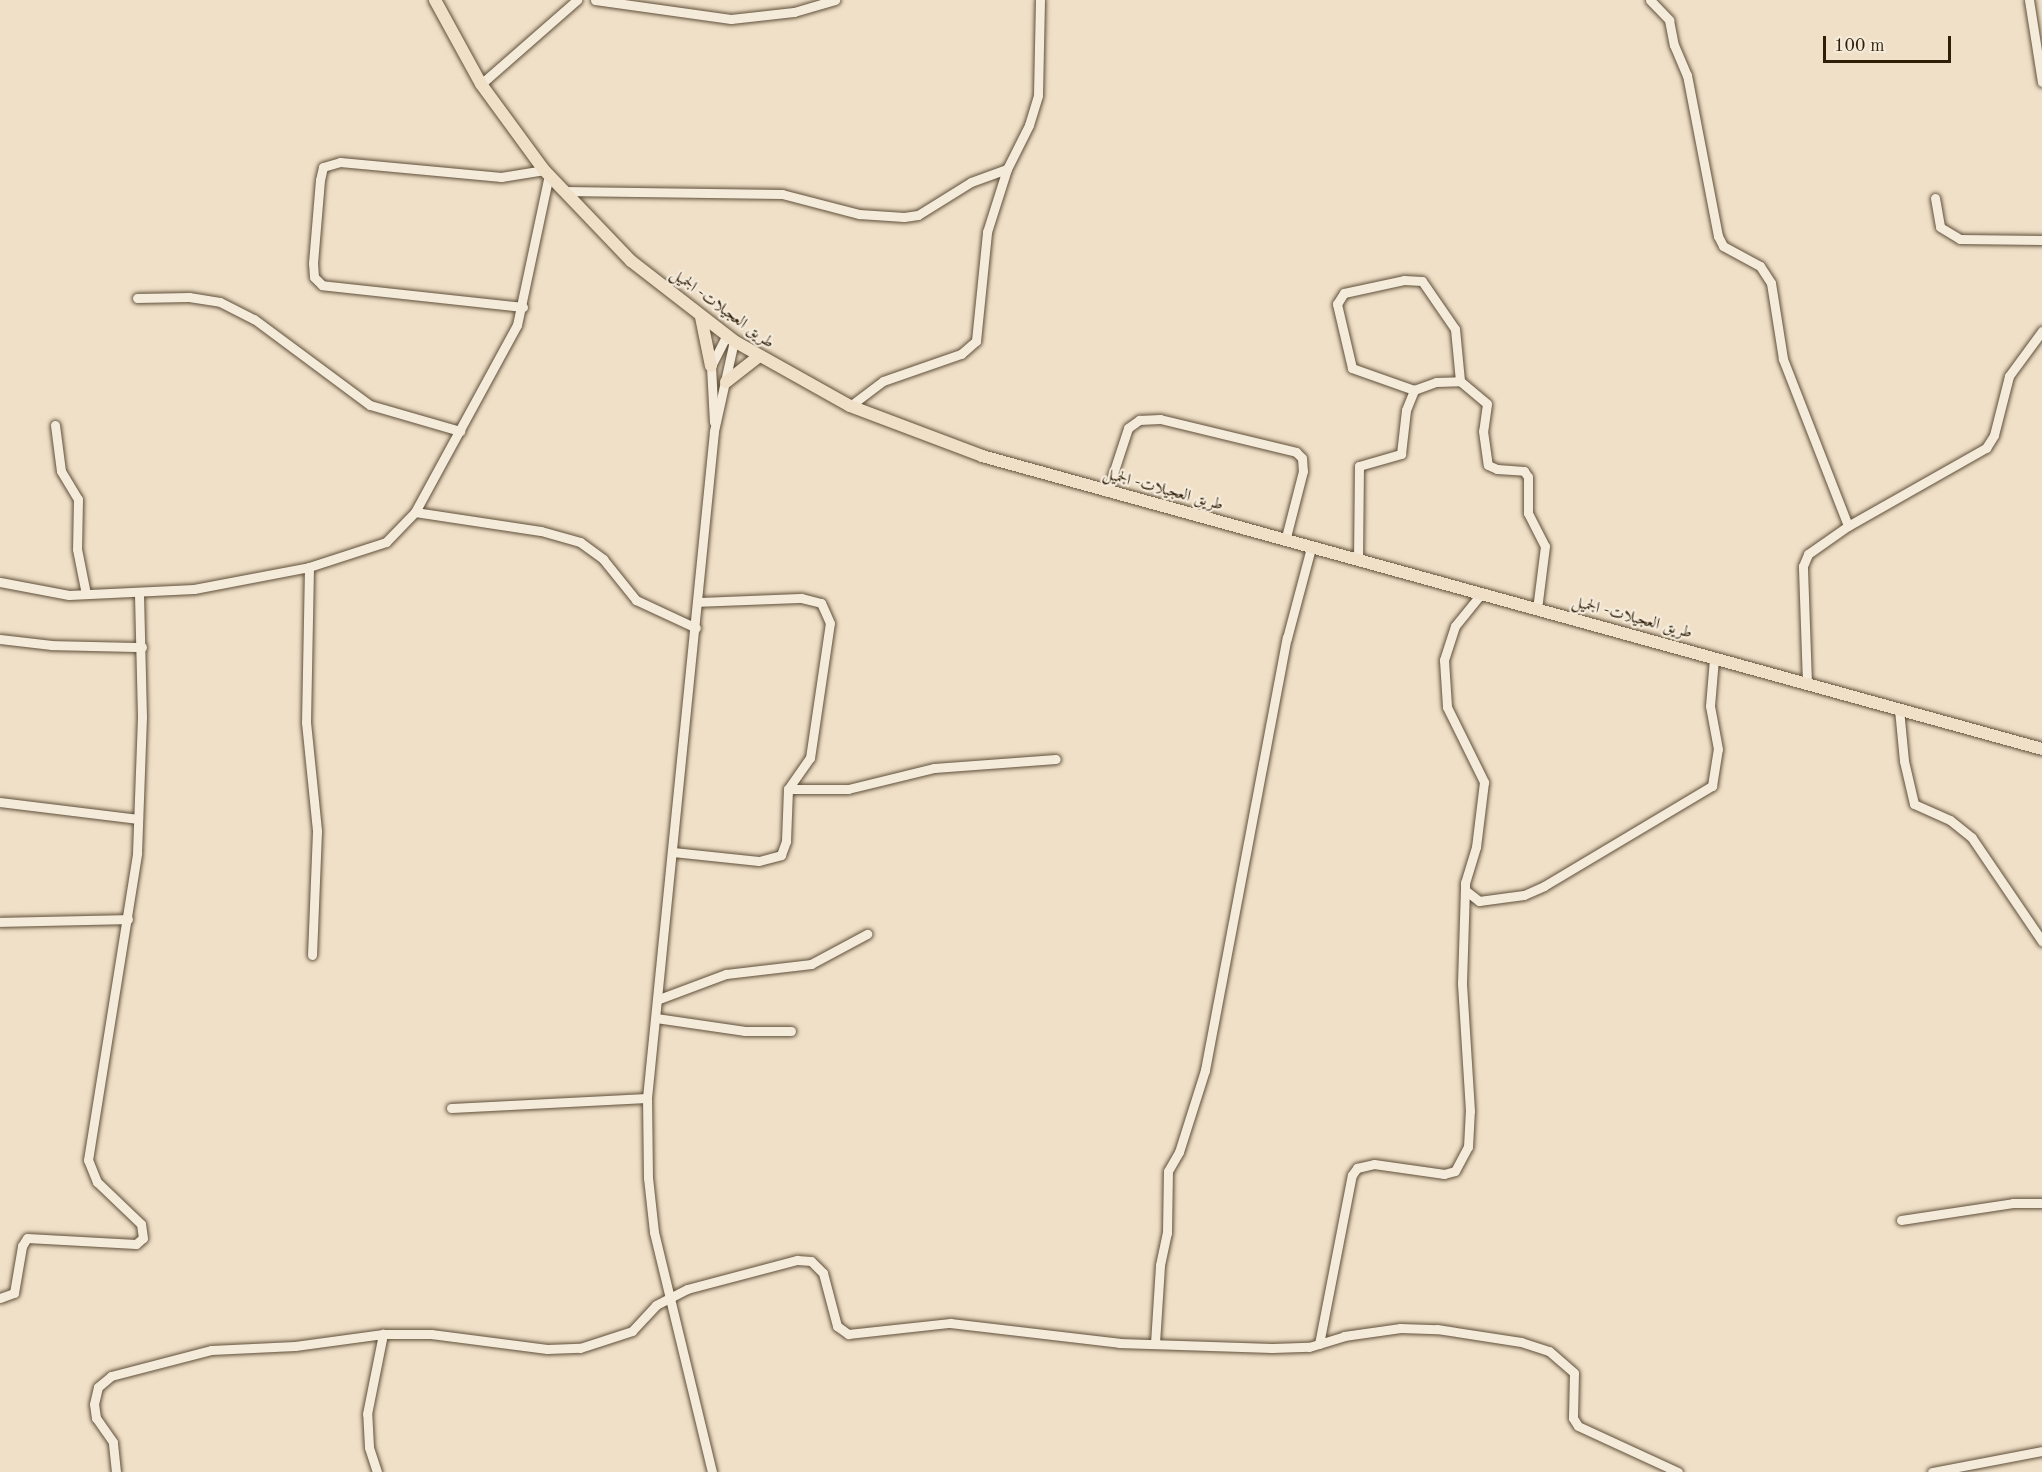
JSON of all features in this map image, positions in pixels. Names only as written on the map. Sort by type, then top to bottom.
[{"type":"main road","name":"طريق العجيلات- الجميل","points":[[435,0],[481,84],[546,173],[631,261],[730,339],[758,357],[850,406],[940,442],[1107,492],[2042,749]]},
{"type":"main road","points":[[701,318],[711,366]]},
{"type":"main road","points":[[726,382],[758,357]]},
{"type":"street","points":[[481,84],[577,0]]},
{"type":"street","points":[[595,0],[731,19],[794,12],[835,0]]},
{"type":"street","points":[[850,406],[884,381],[962,354],[976,341],[987,232],[1006,169],[1029,125],[1038,95],[1040,0]]},
{"type":"street","points":[[1650,0],[1669,20],[1674,45],[1687,75],[1718,236],[1723,246],[1760,266],[1771,283],[1783,359],[1848,526]]},
{"type":"street","points":[[2029,0],[2042,82]]},
{"type":"street","points":[[0,582],[86,594],[139,593],[222,584],[309,567],[386,542],[416,512],[507,344],[523,308],[546,173],[501,177],[340,162],[323,167],[313,271],[322,285],[523,308]]},
{"type":"street","points":[[564,191],[782,194],[860,214],[904,217],[918,215],[971,182],[1006,169]]},
{"type":"street","points":[[1935,198],[1940,227],[1960,239],[2042,240]]},
{"type":"street","points":[[1460,381],[1455,329],[1422,281],[1404,280],[1344,293],[1337,310],[1352,368],[1414,390],[1436,382],[1460,381],[1487,404],[1483,431],[1488,465],[1497,469],[1524,471],[1528,477],[1528,513],[1545,546],[1537,609]]},
{"type":"street","points":[[137,298],[189,297],[220,302],[254,319],[370,405],[460,431]]},
{"type":"street","points":[[1807,683],[1803,566],[1808,554],[1848,526],[1986,448],[1994,435],[2009,376],[2042,332]]},
{"type":"street","points":[[712,1472],[668,1299],[648,1178],[647,1098],[659,999],[714,431],[711,366],[730,339]]},
{"type":"street","points":[[714,431],[726,382],[730,339]]},
{"type":"street","points":[[1358,560],[1359,466],[1401,454],[1406,410],[1414,390]]},
{"type":"street","points":[[1107,492],[1128,428],[1139,420],[1161,419],[1296,452],[1302,459],[1303,471],[1285,541]]},
{"type":"street","points":[[55,424],[61,471],[78,499],[77,549],[86,594]]},
{"type":"street","points":[[416,512],[541,531],[580,542],[603,559],[636,600],[696,628]]},
{"type":"street","points":[[1155,1342],[1160,1265],[1167,1233],[1168,1171],[1179,1152],[1205,1070],[1218,1012],[1280,671],[1311,548]]},
{"type":"street","points":[[309,567],[306,722],[317,831],[312,955]]},
{"type":"street","points":[[0,1298],[14,1293],[22,1246],[27,1238],[136,1244],[143,1238],[141,1224],[98,1182],[88,1160],[128,919],[138,819],[142,647],[139,593]]},
{"type":"street","points":[[1319,1344],[1352,1175],[1357,1168],[1374,1164],[1444,1174],[1455,1171],[1468,1147],[1470,1111],[1461,972],[1465,890],[1478,835],[1484,782],[1448,706],[1444,660],[1455,626],[1481,594]]},
{"type":"street","points":[[673,852],[759,861],[775,859],[786,841],[788,789],[810,758],[830,622],[827,608],[801,598],[698,602]]},
{"type":"street","points":[[0,639],[52,645],[142,647]]},
{"type":"street","points":[[1465,890],[1470,897],[1488,903],[1524,895],[1707,790],[1716,775],[1718,749],[1710,706],[1714,658]]},
{"type":"street","points":[[1899,709],[1914,804],[1950,820],[1972,838],[2042,941]]},
{"type":"street","points":[[788,789],[848,789],[934,768],[1056,759]]},
{"type":"street","points":[[0,802],[138,819]]},
{"type":"street","points":[[0,922],[128,919]]},
{"type":"street","points":[[659,999],[726,974],[811,964],[867,934]]},
{"type":"street","points":[[656,1018],[745,1031],[791,1031]]},
{"type":"street","points":[[451,1108],[647,1098]]},
{"type":"street","points":[[1901,1220],[2013,1203],[2042,1203]]},
{"type":"street","points":[[116,1472],[113,1442],[96,1418],[94,1404],[98,1387],[111,1376],[211,1350],[295,1346],[383,1335],[430,1334],[547,1349],[580,1347],[632,1331],[656,1305],[687,1289],[805,1260],[823,1273],[837,1326],[848,1334],[950,1323],[1011,1328],[1077,1339],[1272,1348],[1319,1344],[1368,1332],[1419,1329],[1481,1335],[1549,1351],[1574,1372],[1573,1418],[1578,1426],[1678,1472]]},
{"type":"street","points":[[377,1472],[369,1447],[368,1414],[383,1335]]},
{"type":"street","points":[[1932,1472],[2042,1451]]}]
